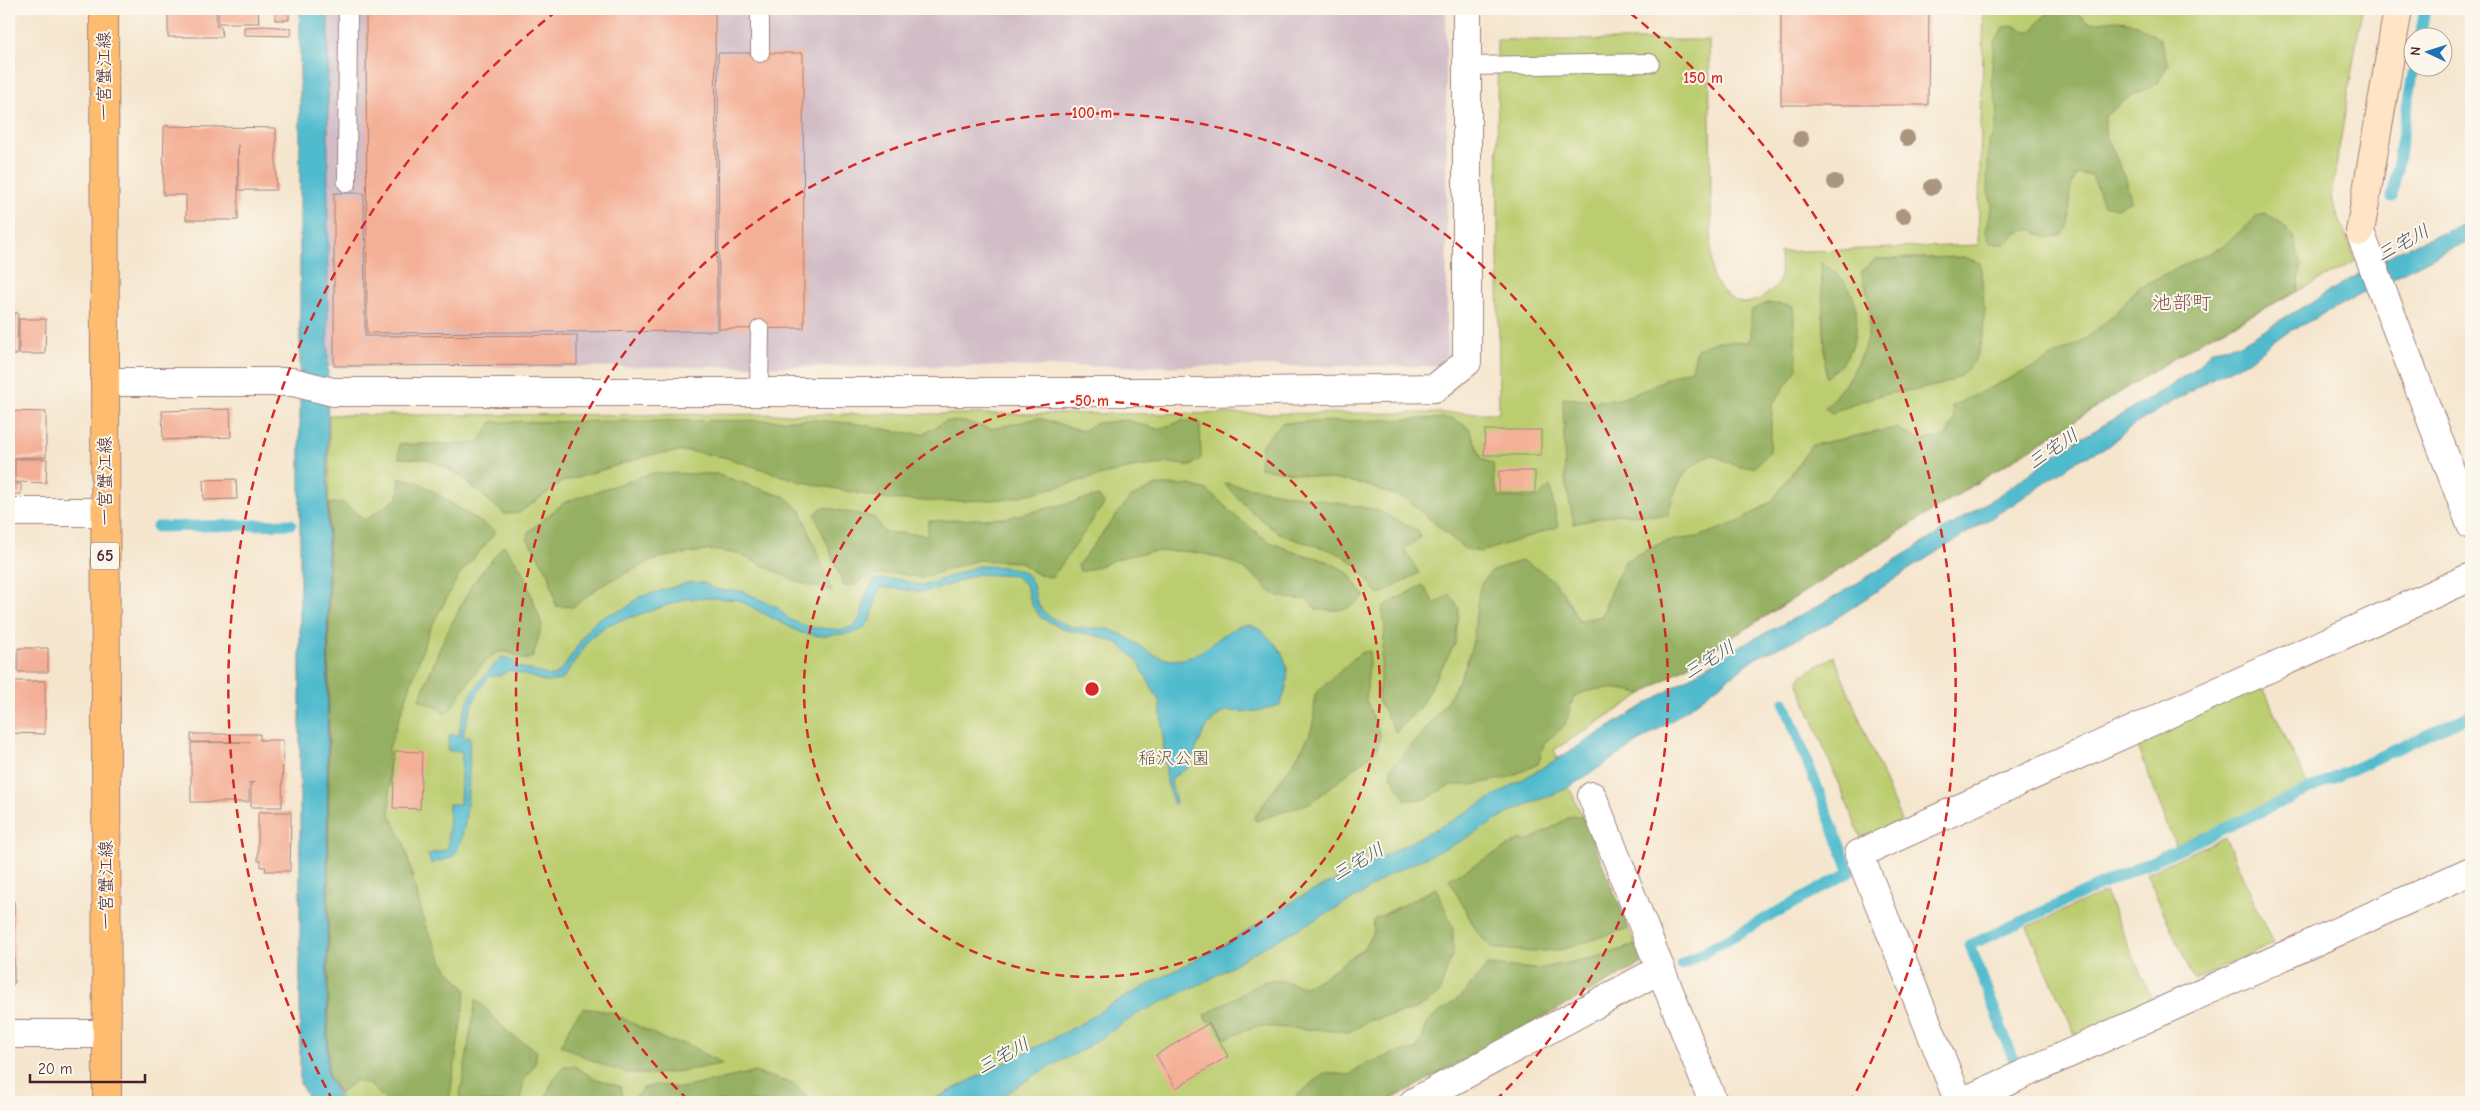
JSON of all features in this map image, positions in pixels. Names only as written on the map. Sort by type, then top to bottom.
[{"type":"main road","name":"一宮蟹江線","points":[[104,9],[107,1102]]},
{"type":"street","points":[[105,382],[293,382],[333,392],[1205,392],[1435,388],[1467,362],[1468,9]]},
{"type":"street","points":[[2398,9],[2363,242],[2386,297],[2471,525]]},
{"type":"street","points":[[9,512],[105,512]]},
{"type":"street","points":[[2471,577],[1859,854],[1961,1102],[2002,1094],[2471,871]]},
{"type":"street","points":[[1592,796],[1712,1102]]},
{"type":"street","points":[[1414,1102],[1660,969]]},
{"type":"street","points":[[9,1034],[106,1034]]},
{"type":"lane","points":[[347,182],[348,9]]},
{"type":"lane","points":[[760,9],[760,53]]},
{"type":"lane","points":[[1468,66],[1650,63]]},
{"type":"lane","points":[[759,392],[760,328]]},
{"type":"shaded area","points":[[328,9],[1446,9],[1447,354],[1438,366],[326,367]]},
{"type":"green space","name":"稲沢公園","points":[[1984,9],[2362,9],[2331,198],[2356,261],[2201,341],[1554,750],[1643,963],[1386,1102],[343,1102],[328,1075],[329,415],[1499,413],[1497,40],[1709,40],[1712,276],[1728,296],[1734,300],[1747,303],[1766,295],[1778,283],[1780,252],[1978,245]]},
{"type":"green space","points":[[2053,9],[2071,9],[2089,23],[2116,20],[2136,24],[2160,39],[2168,65],[2157,84],[2132,95],[2105,116],[2105,133],[2126,179],[2131,201],[2117,208],[2103,205],[2092,176],[2077,174],[2070,190],[2069,223],[2065,232],[2056,237],[2046,237],[2032,229],[2017,233],[2005,244],[1990,244],[1986,231],[1992,204],[1987,189],[1989,143],[1994,133],[1998,111],[1991,80],[1994,44],[2003,27],[2013,26],[2031,33],[2041,19]]},
{"type":"green space","points":[[2265,214],[2278,220],[2293,236],[2302,265],[2297,291],[2201,341],[1642,694],[1624,690],[1599,689],[1574,696],[1565,725],[1544,743],[1538,764],[1507,778],[1470,785],[1450,785],[1426,799],[1406,800],[1391,775],[1391,767],[1440,711],[1459,680],[1472,645],[1477,602],[1481,586],[1491,573],[1522,561],[1550,578],[1562,592],[1579,621],[1602,616],[1612,587],[1626,560],[1666,541],[1698,537],[1741,521],[1772,501],[1812,445],[1896,428],[1920,440],[1946,437],[1954,420],[1952,406],[2038,365],[2087,338],[2114,315],[2137,288],[2223,246],[2258,216]]},
{"type":"green space","points":[[1964,257],[1980,263],[1984,300],[1982,337],[1977,354],[1968,368],[1955,379],[1935,386],[1879,396],[1847,406],[1833,414],[1825,408],[1850,375],[1863,351],[1867,337],[1870,304],[1861,272],[1876,259]]},
{"type":"green space","points":[[1821,262],[1840,277],[1848,288],[1856,307],[1857,318],[1854,340],[1850,350],[1841,364],[1826,378]]},
{"type":"green space","points":[[1767,303],[1793,306],[1797,369],[1772,405],[1770,452],[1755,467],[1739,467],[1713,455],[1703,459],[1682,478],[1673,496],[1668,516],[1617,514],[1574,524],[1565,479],[1563,398],[1601,401],[1623,398],[1692,369],[1697,349],[1718,341],[1748,342],[1751,336],[1751,311]]},
{"type":"green space","points":[[1039,418],[1082,431],[1097,423],[1126,420],[1158,429],[1182,421],[1197,421],[1200,423],[1201,458],[1191,466],[1171,463],[1131,468],[1009,499],[943,502],[888,499],[802,482],[724,457],[689,451],[654,454],[562,482],[519,513],[505,514],[456,473],[427,459],[399,458],[399,444],[463,444],[479,442],[492,422],[816,420],[860,424],[899,432],[923,434],[946,421],[965,422],[991,429]]},
{"type":"green space","points":[[1452,418],[1469,428],[1482,459],[1493,464],[1494,481],[1499,497],[1537,498],[1550,486],[1558,527],[1481,552],[1465,549],[1406,499],[1363,484],[1260,468],[1262,444],[1282,423]]},
{"type":"green space","points":[[652,473],[716,474],[785,497],[801,511],[832,591],[798,582],[739,554],[711,550],[663,557],[644,564],[599,587],[573,607],[556,606],[549,574],[528,540],[528,532],[565,502]]},
{"type":"green space","points":[[400,478],[417,481],[496,532],[459,575],[429,631],[389,748],[390,815],[404,843],[425,925],[445,966],[466,990],[449,1102],[387,1102],[370,1085],[356,1080],[339,1094],[328,1075],[329,504],[342,502],[365,520],[398,498]]},
{"type":"green space","points":[[1224,483],[1377,510],[1418,531],[1420,538],[1404,549],[1419,573],[1379,595],[1347,558],[1328,549],[1287,537],[1278,532],[1256,516]]},
{"type":"green space","points":[[1156,485],[1190,485],[1207,490],[1240,520],[1268,541],[1293,552],[1325,560],[1347,572],[1364,596],[1353,605],[1343,609],[1317,610],[1306,599],[1292,599],[1275,595],[1254,575],[1230,562],[1215,556],[1182,551],[1149,552],[1132,555],[1089,570],[1080,571],[1078,565],[1130,498]]},
{"type":"green space","points":[[1099,496],[1104,504],[1052,578],[1033,572],[1021,562],[977,560],[921,578],[898,573],[869,576],[855,584],[844,586],[815,514],[823,507],[873,517],[883,532],[928,535],[928,521],[1006,518]]},
{"type":"green space","points":[[504,545],[523,572],[542,625],[533,657],[523,660],[506,652],[493,655],[480,667],[451,709],[445,714],[433,705],[419,700],[441,645],[472,584]]},
{"type":"green space","points":[[1423,585],[1435,604],[1450,594],[1459,609],[1455,644],[1419,708],[1396,732],[1378,701],[1385,626],[1382,607]]},
{"type":"green space","points":[[1370,651],[1366,700],[1380,735],[1377,750],[1312,802],[1256,821],[1254,818],[1291,766],[1312,729],[1315,694],[1360,653]]},
{"type":"green space","points":[[1834,656],[1901,821],[1861,838],[1798,684],[1801,676]]},
{"type":"green space","points":[[2261,683],[2308,786],[2175,845],[2136,741]]},
{"type":"green space","points":[[1573,815],[1583,817],[1629,928],[1564,949],[1534,952],[1492,948],[1477,932],[1449,879],[1521,839],[1527,842]]},
{"type":"green space","points":[[2225,837],[2273,944],[2194,980],[2146,873]]},
{"type":"green space","points":[[1436,888],[1453,928],[1453,952],[1439,993],[1426,1004],[1410,1011],[1371,1020],[1349,1032],[1257,1026],[1224,1039],[1214,1022],[1206,1020],[1204,1015],[1265,981],[1283,981],[1304,987],[1322,978],[1364,948],[1374,930],[1373,920]]},
{"type":"green space","points":[[2105,892],[2152,999],[2075,1034],[2027,927]]},
{"type":"green space","points":[[1636,945],[1643,963],[1386,1102],[1289,1102],[1325,1073],[1349,1075],[1368,1063],[1395,1053],[1416,1050],[1428,1021],[1463,995],[1487,965],[1537,969],[1601,956]]},
{"type":"green space","points":[[476,999],[511,1035],[537,1051],[535,1064],[524,1080],[520,1102],[459,1102]]},
{"type":"green space","points":[[584,1008],[610,1012],[668,1041],[687,1044],[722,1064],[676,1072],[651,1074],[629,1073],[603,1065],[561,1045],[574,1019]]},
{"type":"green space","points":[[564,1066],[574,1066],[594,1078],[621,1087],[622,1094],[616,1102],[543,1102],[554,1079]]},
{"type":"green space","points":[[754,1072],[794,1084],[806,1097],[805,1102],[630,1102],[643,1088],[657,1085],[682,1088]]},
{"type":"water","points":[[300,9],[328,9],[327,1075],[341,1102],[310,1102],[300,1083]]},
{"type":"water","points":[[2471,222],[2471,240],[2441,253],[2277,338],[2250,360],[2209,380],[2129,428],[2108,446],[2073,463],[2015,503],[1911,568],[1826,625],[1754,659],[1674,719],[1566,789],[1516,809],[1463,840],[1390,874],[1359,896],[1244,958],[1211,979],[1141,1012],[1080,1051],[1040,1072],[993,1102],[928,1102],[1077,1026],[1110,1005],[1229,942],[1302,896],[1457,818],[1564,755],[1742,645],[1828,601],[2002,493],[2063,449],[2167,388],[2198,366],[2213,349],[2240,344],[2398,251]]},
{"type":"water","points":[[978,566],[1010,568],[1022,571],[1033,584],[1040,607],[1045,613],[1062,623],[1078,628],[1111,630],[1123,635],[1157,656],[1173,660],[1187,658],[1199,652],[1242,625],[1253,626],[1263,632],[1275,644],[1285,660],[1287,668],[1286,686],[1280,705],[1253,712],[1225,711],[1216,717],[1204,731],[1188,768],[1173,777],[1171,782],[1176,802],[1174,805],[1167,783],[1160,703],[1137,660],[1118,643],[1094,635],[1066,630],[1041,618],[1032,605],[1026,585],[1015,576],[977,574],[938,589],[923,592],[883,587],[878,591],[871,619],[864,628],[854,633],[820,636],[801,633],[738,600],[686,599],[607,625],[591,637],[562,680],[547,682],[509,670],[500,676],[489,676],[472,705],[463,737],[470,737],[469,782],[466,818],[459,848],[448,859],[431,864],[428,854],[448,849],[449,804],[460,804],[462,751],[448,751],[449,735],[459,735],[468,701],[485,675],[502,657],[513,660],[517,666],[526,669],[550,676],[556,675],[566,664],[588,629],[599,618],[626,608],[639,597],[691,582],[704,583],[717,590],[742,591],[777,607],[790,620],[809,627],[842,630],[854,626],[861,617],[867,591],[876,580],[897,579],[924,586]]},
{"type":"building","points":[[168,9],[216,9],[216,26],[221,26],[222,37],[168,37]]},
{"type":"building","points":[[218,9],[258,9],[259,23],[218,23]]},
{"type":"building","points":[[366,9],[715,9],[717,331],[367,333]]},
{"type":"building","points":[[1781,9],[1929,9],[1928,105],[1781,105]]},
{"type":"building","points":[[275,10],[289,10],[289,20],[275,20]]},
{"type":"building","points":[[244,27],[291,28],[291,36],[244,35]]},
{"type":"building","points":[[718,53],[803,53],[804,328],[719,329]]},
{"type":"building","points":[[164,126],[276,128],[276,190],[239,190],[238,145],[238,220],[186,220],[186,195],[163,195]]},
{"type":"building","points":[[334,193],[364,193],[365,336],[577,335],[577,365],[334,366]]},
{"type":"building","points":[[9,310],[11,310],[11,313],[18,313],[17,355],[9,355]]},
{"type":"building","points":[[19,319],[46,319],[45,354],[19,354]]},
{"type":"building","points":[[230,409],[231,437],[163,440],[162,411]]},
{"type":"building","points":[[9,411],[46,412],[46,457],[9,458]]},
{"type":"building","points":[[1485,430],[1541,430],[1541,455],[1484,455]]},
{"type":"building","points":[[15,459],[47,459],[46,483],[15,482]]},
{"type":"building","points":[[1499,471],[1535,471],[1535,493],[1499,493]]},
{"type":"building","points":[[236,479],[237,499],[204,500],[203,480]]},
{"type":"building","points":[[9,484],[21,484],[21,494],[9,494]]},
{"type":"building","points":[[18,648],[48,648],[48,672],[18,672]]},
{"type":"building","points":[[9,681],[45,681],[45,734],[9,733]]},
{"type":"building","points":[[191,734],[260,734],[260,740],[283,740],[282,807],[251,807],[251,784],[255,782],[249,783],[249,802],[191,802],[191,743],[250,742],[191,742]]},
{"type":"building","points":[[395,751],[422,752],[420,809],[393,808]]},
{"type":"building","points":[[258,812],[291,812],[290,871],[265,871],[266,867],[261,867],[261,861],[258,861]]},
{"type":"building","points":[[9,901],[14,901],[14,984],[9,984]]},
{"type":"building","points":[[1209,1023],[1228,1056],[1176,1088],[1156,1055]]},
{"type":"waterway","points":[[2422,28],[2425,9]]},
{"type":"waterway","points":[[2392,197],[2412,78]]},
{"type":"waterway","points":[[157,527],[291,524]]},
{"type":"waterway","points":[[1681,965],[1850,872],[1784,702]]},
{"type":"waterway","points":[[2014,1061],[1970,945],[2471,715]]},
{"type":"district","name":"池部町","points":[[2182,302]]},
{"type":"water label","name":"三宅川","points":[[2403,243]]},
{"type":"water label","name":"三宅川","points":[[2053,449]]},
{"type":"water label","name":"三宅川","points":[[1709,660]]},
{"type":"water label","name":"三宅川","points":[[1358,862]]},
{"type":"water label","name":"三宅川","points":[[1003,1056]]}]
